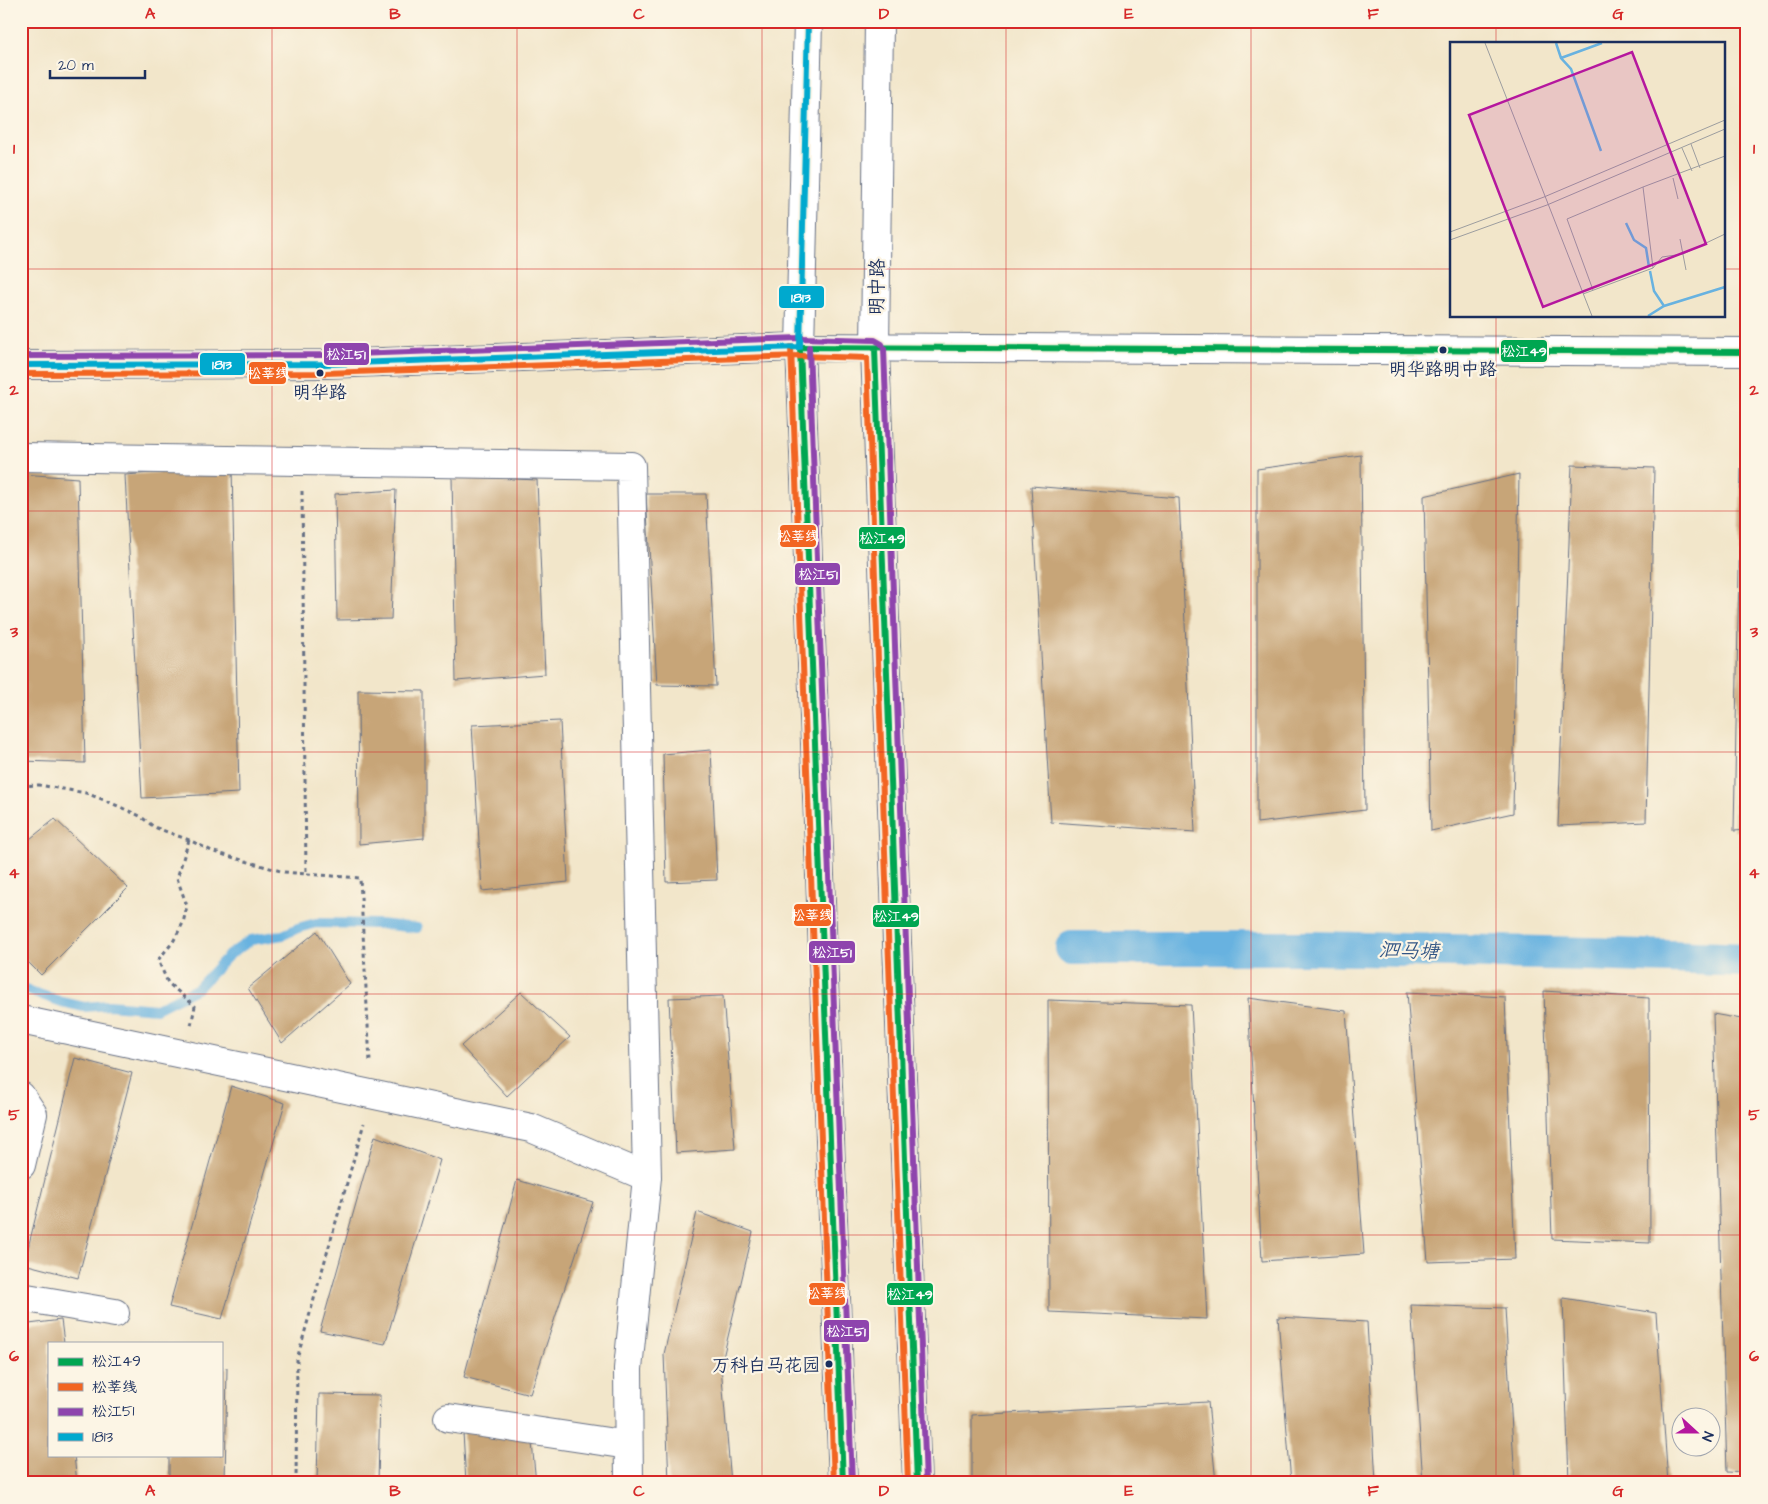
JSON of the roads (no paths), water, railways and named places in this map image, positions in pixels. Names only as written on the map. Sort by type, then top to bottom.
[{"type":"main road","points":[[808,21],[800,347],[843,1483]]},
{"type":"main road","name":"明中路","points":[[879,21],[875,349],[917,1483]]},
{"type":"main road","points":[[21,365],[326,364],[800,347],[875,349],[1747,352]]},
{"type":"main road","points":[[21,457],[631,466],[647,1177],[628,1368],[628,1483]]},
{"type":"main road","points":[[21,1020],[531,1128],[647,1177]]},
{"type":"main road","points":[[21,1096],[33,1114],[21,1165]]},
{"type":"main road","points":[[21,1297],[115,1313]]},
{"type":"main road","points":[[448,1418],[628,1445]]},
{"type":"waterway","points":[[21,988],[62,1002],[84,1007],[109,1005],[156,1009],[198,988],[229,955],[251,940],[283,935],[316,923],[379,924],[417,928]]},
{"type":"waterway","name":"泗马塘","points":[[1072,948],[1312,948],[1591,954],[1747,960]]},
{"type":"place","name":"明华路明中路","points":[[1443,350]]},
{"type":"place","name":"明华路","points":[[320,373]]},
{"type":"place","name":"万科白马花园","points":[[829,1364]]}]
